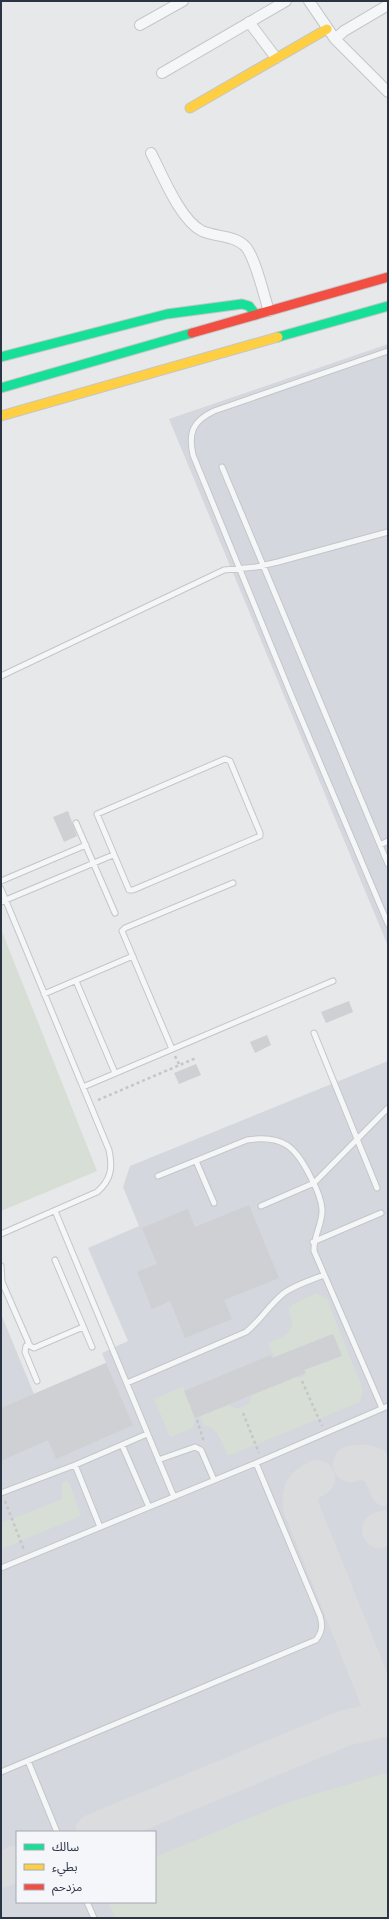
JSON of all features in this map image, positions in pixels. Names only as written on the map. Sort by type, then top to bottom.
[{"type":"main road","points":[[190,108],[327,29]]},
{"type":"main road","points":[[1,388],[388,277]]},
{"type":"main road","points":[[1,356],[184,310],[242,304],[249,306],[256,315]]},
{"type":"main road","points":[[1,416],[388,306]]},
{"type":"street","points":[[140,25],[184,1]]},
{"type":"street","points":[[162,73],[286,1]]},
{"type":"street","points":[[309,1],[335,40],[388,92]]},
{"type":"street","points":[[335,40],[344,31],[388,5]]},
{"type":"street","points":[[249,22],[276,58]]},
{"type":"street","points":[[151,153],[178,206],[200,230],[235,240],[246,247],[252,258],[269,311]]},
{"type":"lane","points":[[388,351],[214,411],[201,417],[193,428],[190,442],[193,455],[238,568],[388,924]]},
{"type":"lane","points":[[222,467],[388,864]]},
{"type":"lane","points":[[1,676],[220,572],[264,565],[388,532]]},
{"type":"lane","points":[[225,760],[229,760],[260,836],[132,890],[128,888],[114,855],[97,817],[98,814],[225,760]]},
{"type":"lane","points":[[76,823],[115,913]]},
{"type":"lane","points":[[380,844],[388,841]]},
{"type":"lane","points":[[1,881],[86,845]]},
{"type":"lane","points":[[3,902],[114,855]]},
{"type":"lane","points":[[172,1049],[122,933],[123,929],[233,883]]},
{"type":"lane","points":[[1,890],[3,902],[44,994],[109,1150],[112,1161],[108,1180],[97,1192],[1,1234]]},
{"type":"lane","points":[[44,994],[132,956]]},
{"type":"lane","points":[[76,981],[115,1073]]},
{"type":"lane","points":[[83,1087],[333,981]]},
{"type":"lane","points":[[314,1033],[377,1188]]},
{"type":"lane","points":[[261,1206],[314,1183],[388,1108]]},
{"type":"lane","points":[[158,1176],[247,1140],[263,1137],[278,1140],[292,1148],[302,1160],[314,1183],[321,1202],[322,1211],[314,1242],[314,1251],[382,1408]]},
{"type":"lane","points":[[196,1161],[214,1203]]},
{"type":"lane","points":[[55,1211],[174,1497]]},
{"type":"lane","points":[[314,1242],[381,1214]]},
{"type":"lane","points":[[55,1260],[92,1347]]},
{"type":"lane","points":[[1,1266],[2,1282],[29,1344],[34,1348],[83,1327]]},
{"type":"lane","points":[[127,1383],[246,1332],[257,1323],[274,1302],[284,1293],[294,1287],[324,1275]]},
{"type":"lane","points":[[29,1344],[24,1349],[37,1381]]},
{"type":"lane","points":[[1,1568],[174,1497],[388,1406]]},
{"type":"lane","points":[[1,1493],[75,1465],[147,1434]]},
{"type":"lane","points":[[122,1445],[149,1507]]},
{"type":"lane","points":[[158,1460],[195,1447],[201,1450],[214,1480]]},
{"type":"lane","points":[[1,1772],[316,1640],[321,1633],[322,1625],[320,1616],[256,1462]]},
{"type":"lane","points":[[75,1465],[100,1527]]},
{"type":"lane","points":[[28,1761],[57,1831]]},
{"type":"lane","points":[[87,1903],[94,1918]]},
{"type":"path","points":[[90,1104],[196,1058]]},
{"type":"path","points":[[302,1381],[325,1432]]},
{"type":"path","points":[[242,1413],[262,1460]]},
{"type":"path","points":[[197,1420],[204,1441],[201,1450]]},
{"type":"path","points":[[1,1493],[27,1557]]},
{"type":"shaded area","points":[[388,344],[388,946],[169,419]]},
{"type":"shaded area","points":[[1,929],[97,1171],[1,1211]]},
{"type":"shaded area","points":[[388,1061],[388,1918],[1,1918],[1,1314],[34,1394],[106,1363],[102,1353],[128,1341],[88,1248],[139,1226],[123,1187],[130,1166]]},
{"type":"shaded area","points":[[317,1293],[327,1299],[363,1390],[360,1402],[228,1456],[217,1433],[209,1427],[204,1426],[200,1416],[229,1405],[237,1409],[248,1404],[251,1398],[250,1396],[282,1383],[282,1378],[296,1373],[298,1378],[306,1375],[304,1370],[274,1357],[268,1343],[283,1336],[291,1328],[292,1320],[289,1308],[293,1304]],"holes":[[[333,1334],[342,1355],[324,1363],[315,1342]]]},
{"type":"shaded area","points":[[183,1386],[195,1418],[193,1428],[170,1437],[154,1399]]},
{"type":"shaded area","points":[[67,1481],[70,1485],[81,1516],[1,1549],[1,1523],[62,1499],[62,1482]]},
{"type":"shaded area","points":[[382,1774],[388,1774],[388,1918],[115,1918],[108,1903],[156,1903],[156,1857],[286,1803]]},
{"type":"building","points":[[68,811],[77,836],[64,842],[53,817]]},
{"type":"building","points":[[349,1001],[353,1012],[326,1023],[321,1012]]},
{"type":"building","points":[[267,1035],[271,1045],[255,1053],[250,1042]]},
{"type":"building","points":[[196,1064],[201,1075],[179,1084],[174,1073]]},
{"type":"building","points":[[249,1205],[279,1278],[224,1300],[232,1319],[185,1338],[170,1301],[152,1309],[137,1272],[157,1264],[142,1228],[188,1209],[195,1227]]},
{"type":"building","points":[[333,1334],[342,1356],[304,1370],[306,1373],[195,1418],[184,1391],[271,1355],[272,1358]]},
{"type":"building","points":[[106,1363],[133,1425],[56,1459],[48,1440],[1,1461],[1,1408]]},
{"type":"taxiway","points":[[351,1464],[366,1463],[376,1467],[388,1489]]},
{"type":"taxiway","points":[[317,1478],[305,1486],[301,1492],[301,1507],[380,1704],[388,1713]]},
{"type":"taxiway","points":[[380,1530],[388,1528]]},
{"type":"taxiway","points":[[95,1831],[345,1728],[388,1718]]},
{"type":"taxiway","points":[[1,1870],[16,1863]]},
{"type":"traffic: fast","points":[[1,357],[167,314],[242,304],[249,306],[256,315]]},
{"type":"traffic: fast","points":[[278,337],[388,306]]},
{"type":"traffic: fast","points":[[1,388],[192,333]]},
{"type":"traffic: slow","points":[[190,108],[327,29]]},
{"type":"traffic: slow","points":[[1,416],[278,337]]},
{"type":"traffic: jam","points":[[192,333],[388,277]]}]
